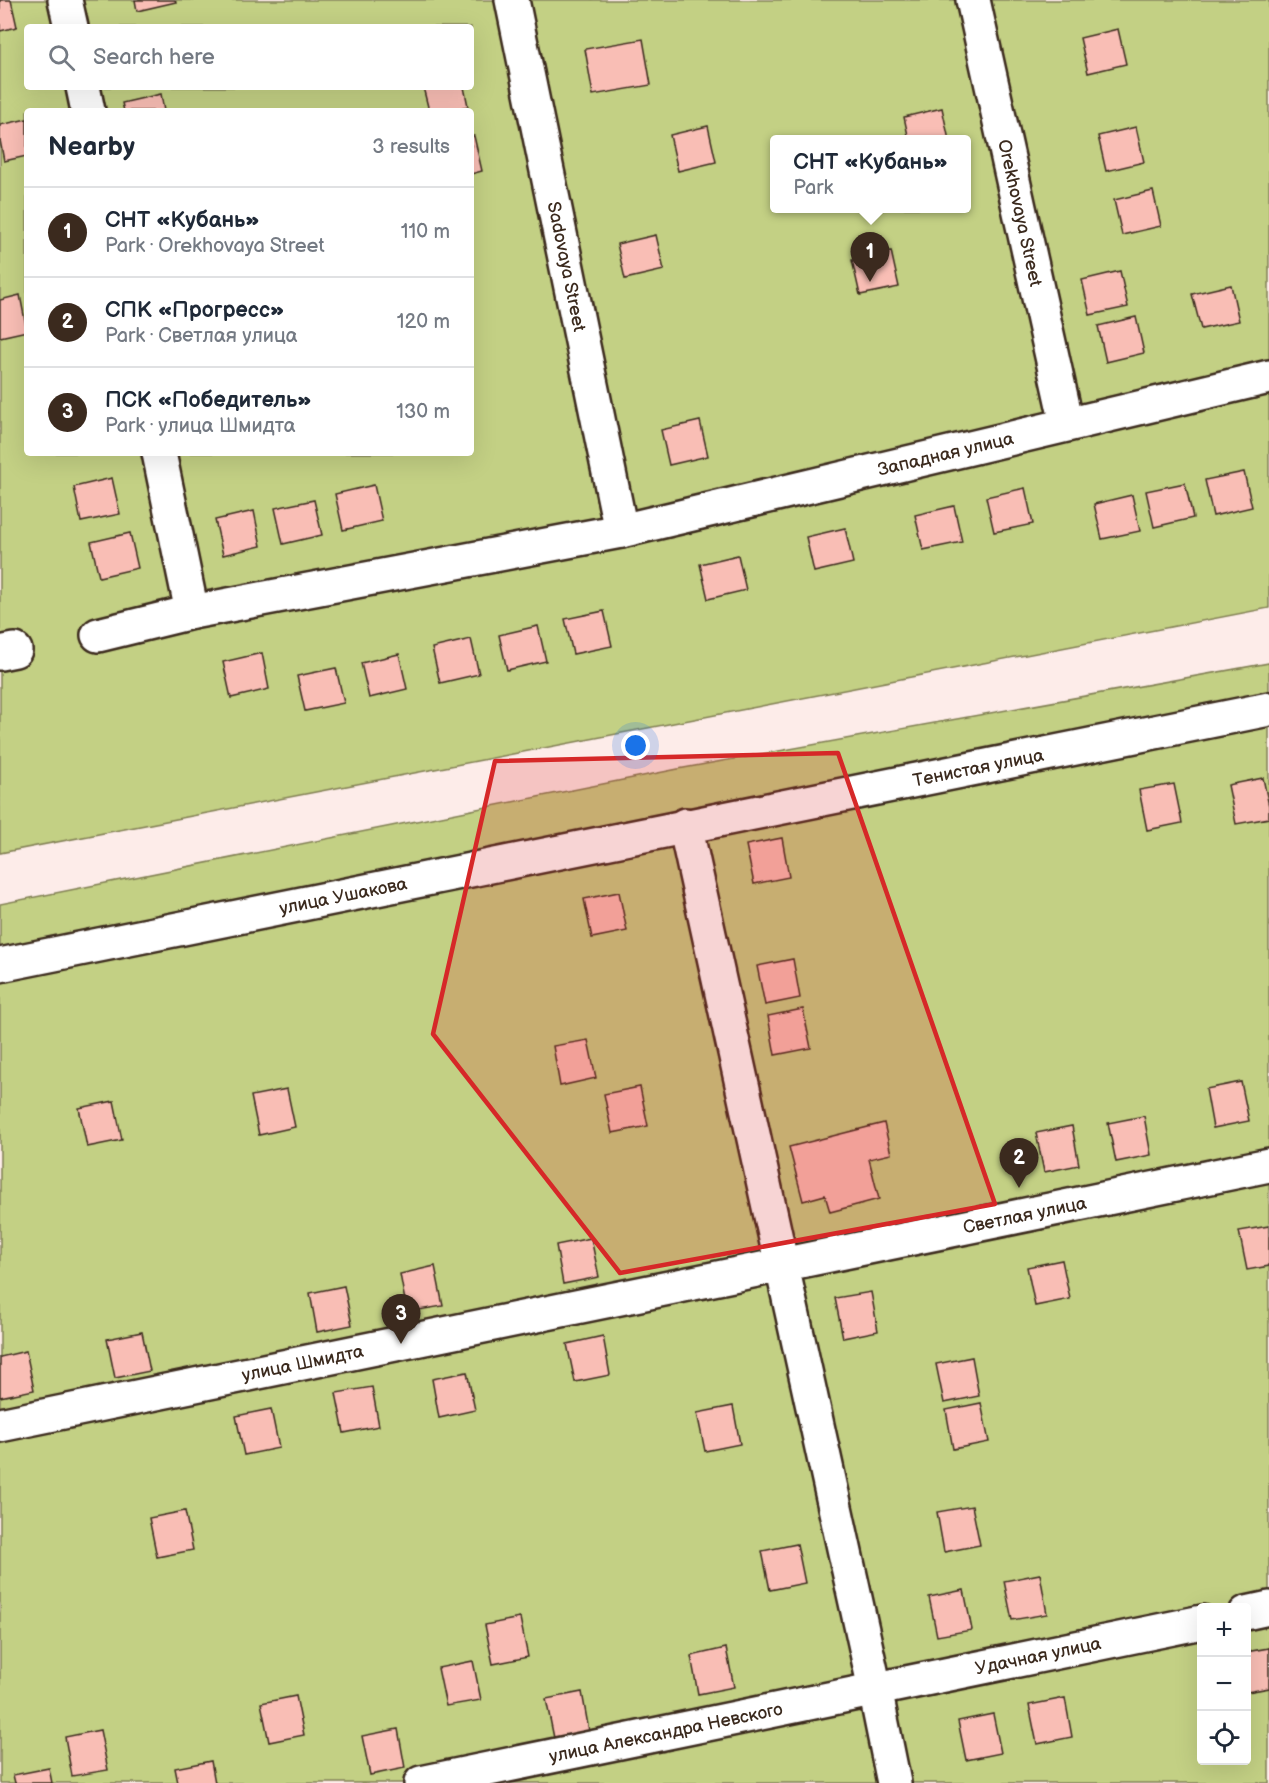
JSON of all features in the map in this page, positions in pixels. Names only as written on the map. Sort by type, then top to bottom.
[{"type":"street","points":[[65,0],[69,24]]},
{"type":"street","name":"Sadovaya Street","points":[[512,0],[621,531]]},
{"type":"street","name":"Orekhovaya Street","points":[[973,0],[1067,424]]},
{"type":"street","points":[[84,90],[87,108]]},
{"type":"street","name":"Западная улица","points":[[98,635],[192,612],[621,531],[1269,376]]},
{"type":"street","points":[[160,456],[192,612]]},
{"type":"street","name":"Тенистая улица","points":[[685,825],[1269,709]]},
{"type":"street","points":[[685,825],[894,1783]]},
{"type":"street","name":"улица Ушакова","points":[[0,965],[685,825]]},
{"type":"street","name":"Светлая улица","points":[[781,1266],[1269,1165]]},
{"type":"street","name":"улица Шмидта","points":[[0,1425],[781,1266]]},
{"type":"street","points":[[1251,1611],[1269,1608]]},
{"type":"street","name":"Удачная улица","points":[[875,1689],[1197,1623]]},
{"type":"street","name":"улица Александра Невского","points":[[421,1783],[875,1689]]},
{"type":"highlighted area","points":[[838,753],[995,1204],[620,1273],[433,1034],[495,761]]},
{"type":"green space","points":[[0,0],[1269,0],[1269,608],[0,853]]},
{"type":"green space","points":[[1269,663],[1269,1783],[0,1783],[0,904],[678,769]]},
{"type":"building","points":[[0,0],[11,0],[17,27],[0,31]]},
{"type":"building","points":[[135,0],[175,0],[176,2],[137,11]]},
{"type":"building","points":[[1118,29],[1126,64],[1088,73],[1080,38]]},
{"type":"building","points":[[643,39],[651,85],[593,95],[585,49]]},
{"type":"building","points":[[424,90],[465,90],[468,106],[428,108]]},
{"type":"building","points":[[161,94],[163,108],[123,108],[122,103]]},
{"type":"building","points":[[942,108],[948,135],[908,135],[904,117]]},
{"type":"building","points":[[24,120],[24,157],[4,161],[0,125]]},
{"type":"building","points":[[708,126],[716,162],[678,171],[670,135]]},
{"type":"building","points":[[1136,127],[1144,162],[1106,171],[1098,136]]},
{"type":"building","points":[[474,136],[482,171],[474,173]]},
{"type":"building","points":[[1153,191],[1161,226],[1122,235],[1114,200]]},
{"type":"building","points":[[656,235],[664,270],[625,279],[617,244]]},
{"type":"building","points":[[891,251],[899,287],[860,295],[852,260]]},
{"type":"building","points":[[1120,271],[1128,307],[1090,315],[1082,280]]},
{"type":"building","points":[[1231,285],[1239,321],[1201,329],[1192,294]]},
{"type":"building","points":[[20,295],[24,332],[0,337],[0,300]]},
{"type":"building","points":[[1136,317],[1144,353],[1106,362],[1098,326]]},
{"type":"building","points":[[700,421],[708,456],[669,465],[661,430]]},
{"type":"building","points":[[1244,472],[1252,507],[1213,516],[1205,480]]},
{"type":"building","points":[[112,478],[120,514],[81,522],[74,487]]},
{"type":"building","points":[[1185,483],[1193,518],[1154,527],[1146,491]]},
{"type":"building","points":[[374,485],[382,521],[343,530],[335,494]]},
{"type":"building","points":[[1025,488],[1033,524],[994,532],[986,497]]},
{"type":"building","points":[[1132,495],[1140,531],[1102,539],[1094,504]]},
{"type":"building","points":[[314,500],[322,535],[283,544],[275,508]]},
{"type":"building","points":[[954,506],[962,542],[923,550],[915,515]]},
{"type":"building","points":[[254,511],[261,546],[223,555],[215,520]]},
{"type":"building","points":[[845,528],[853,563],[814,572],[806,537]]},
{"type":"building","points":[[130,533],[138,568],[99,577],[91,542]]},
{"type":"building","points":[[738,555],[746,590],[708,599],[700,564]]},
{"type":"building","points":[[604,611],[612,646],[573,654],[565,619]]},
{"type":"building","points":[[538,626],[546,661],[507,670],[499,635]]},
{"type":"building","points":[[471,639],[479,674],[440,683],[432,648]]},
{"type":"building","points":[[262,653],[269,689],[231,698],[223,662]]},
{"type":"building","points":[[399,654],[407,689],[369,698],[361,663]]},
{"type":"building","points":[[336,668],[344,703],[305,711],[297,676]]},
{"type":"building","points":[[1263,778],[1269,818],[1236,824],[1228,785]]},
{"type":"building","points":[[1174,784],[1182,823],[1147,830],[1139,790]]},
{"type":"building","points":[[782,838],[789,877],[754,884],[746,845]]},
{"type":"building","points":[[619,892],[627,931],[592,938],[584,899]]},
{"type":"building","points":[[793,959],[800,998],[765,1005],[757,966]]},
{"type":"building","points":[[803,1009],[811,1048],[775,1055],[768,1016]]},
{"type":"building","points":[[588,1040],[596,1078],[560,1086],[553,1046]]},
{"type":"building","points":[[1241,1082],[1249,1121],[1213,1128],[1206,1089]]},
{"type":"building","points":[[640,1087],[648,1126],[612,1133],[604,1094]]},
{"type":"building","points":[[287,1089],[295,1127],[259,1135],[251,1096]]},
{"type":"building","points":[[114,1101],[122,1140],[87,1147],[79,1108]]},
{"type":"building","points":[[1144,1116],[1151,1155],[1116,1162],[1108,1123]]},
{"type":"building","points":[[884,1123],[891,1154],[869,1159],[879,1199],[830,1212],[825,1195],[803,1201],[789,1147]]},
{"type":"building","points":[[1072,1126],[1079,1165],[1044,1172],[1036,1133]]},
{"type":"building","points":[[1269,1226],[1269,1266],[1247,1270],[1239,1231]]},
{"type":"building","points":[[591,1238],[599,1277],[563,1284],[556,1245]]},
{"type":"building","points":[[1062,1260],[1070,1299],[1035,1306],[1027,1267]]},
{"type":"building","points":[[435,1266],[443,1306],[407,1312],[400,1274]]},
{"type":"building","points":[[344,1286],[352,1325],[317,1332],[310,1293]]},
{"type":"building","points":[[871,1292],[878,1331],[843,1338],[835,1298]]},
{"type":"building","points":[[142,1332],[150,1371],[115,1378],[107,1339]]},
{"type":"building","points":[[603,1336],[610,1375],[575,1382],[567,1344]]},
{"type":"building","points":[[26,1351],[34,1390],[0,1397],[0,1357]]},
{"type":"building","points":[[972,1357],[979,1396],[944,1403],[936,1364]]},
{"type":"building","points":[[467,1372],[475,1410],[439,1418],[432,1379]]},
{"type":"building","points":[[372,1387],[379,1426],[344,1433],[336,1393]]},
{"type":"building","points":[[981,1403],[989,1442],[953,1449],[946,1410]]},
{"type":"building","points":[[733,1406],[740,1444],[705,1451],[697,1413]]},
{"type":"building","points":[[271,1409],[279,1448],[244,1455],[236,1416]]},
{"type":"building","points":[[972,1506],[980,1545],[944,1552],[937,1512]]},
{"type":"building","points":[[185,1511],[193,1550],[157,1557],[149,1518]]},
{"type":"building","points":[[797,1544],[805,1583],[770,1590],[762,1551]]},
{"type":"building","points":[[1040,1574],[1047,1614],[1012,1620],[1004,1581]]},
{"type":"building","points":[[964,1590],[972,1630],[937,1636],[929,1597]]},
{"type":"building","points":[[520,1618],[528,1657],[493,1664],[485,1625]]},
{"type":"building","points":[[726,1648],[734,1687],[698,1694],[691,1656]]},
{"type":"building","points":[[1269,1648],[1269,1688],[1251,1691],[1251,1651]]},
{"type":"building","points":[[473,1661],[481,1700],[446,1706],[438,1668]]},
{"type":"building","points":[[582,1692],[589,1731],[554,1738],[546,1699]]},
{"type":"building","points":[[296,1696],[304,1735],[269,1742],[261,1703]]},
{"type":"building","points":[[1065,1698],[1072,1737],[1037,1744],[1029,1705]]},
{"type":"building","points":[[993,1714],[1001,1753],[966,1760],[958,1721]]},
{"type":"building","points":[[398,1729],[405,1768],[370,1775],[362,1736]]},
{"type":"building","points":[[100,1730],[108,1770],[72,1776],[65,1737]]},
{"type":"building","points":[[211,1761],[215,1783],[178,1783],[175,1768]]},
{"type":"building","points":[[49,1768],[52,1783],[15,1783],[13,1775]]},
{"type":"place","name":"СНТ «Кубань»","points":[[870,282]]},
{"type":"place","name":"СПК «Прогресс»","points":[[1019,1188]]},
{"type":"place","name":"ПСК «Победитель»","points":[[401,1344]]}]
